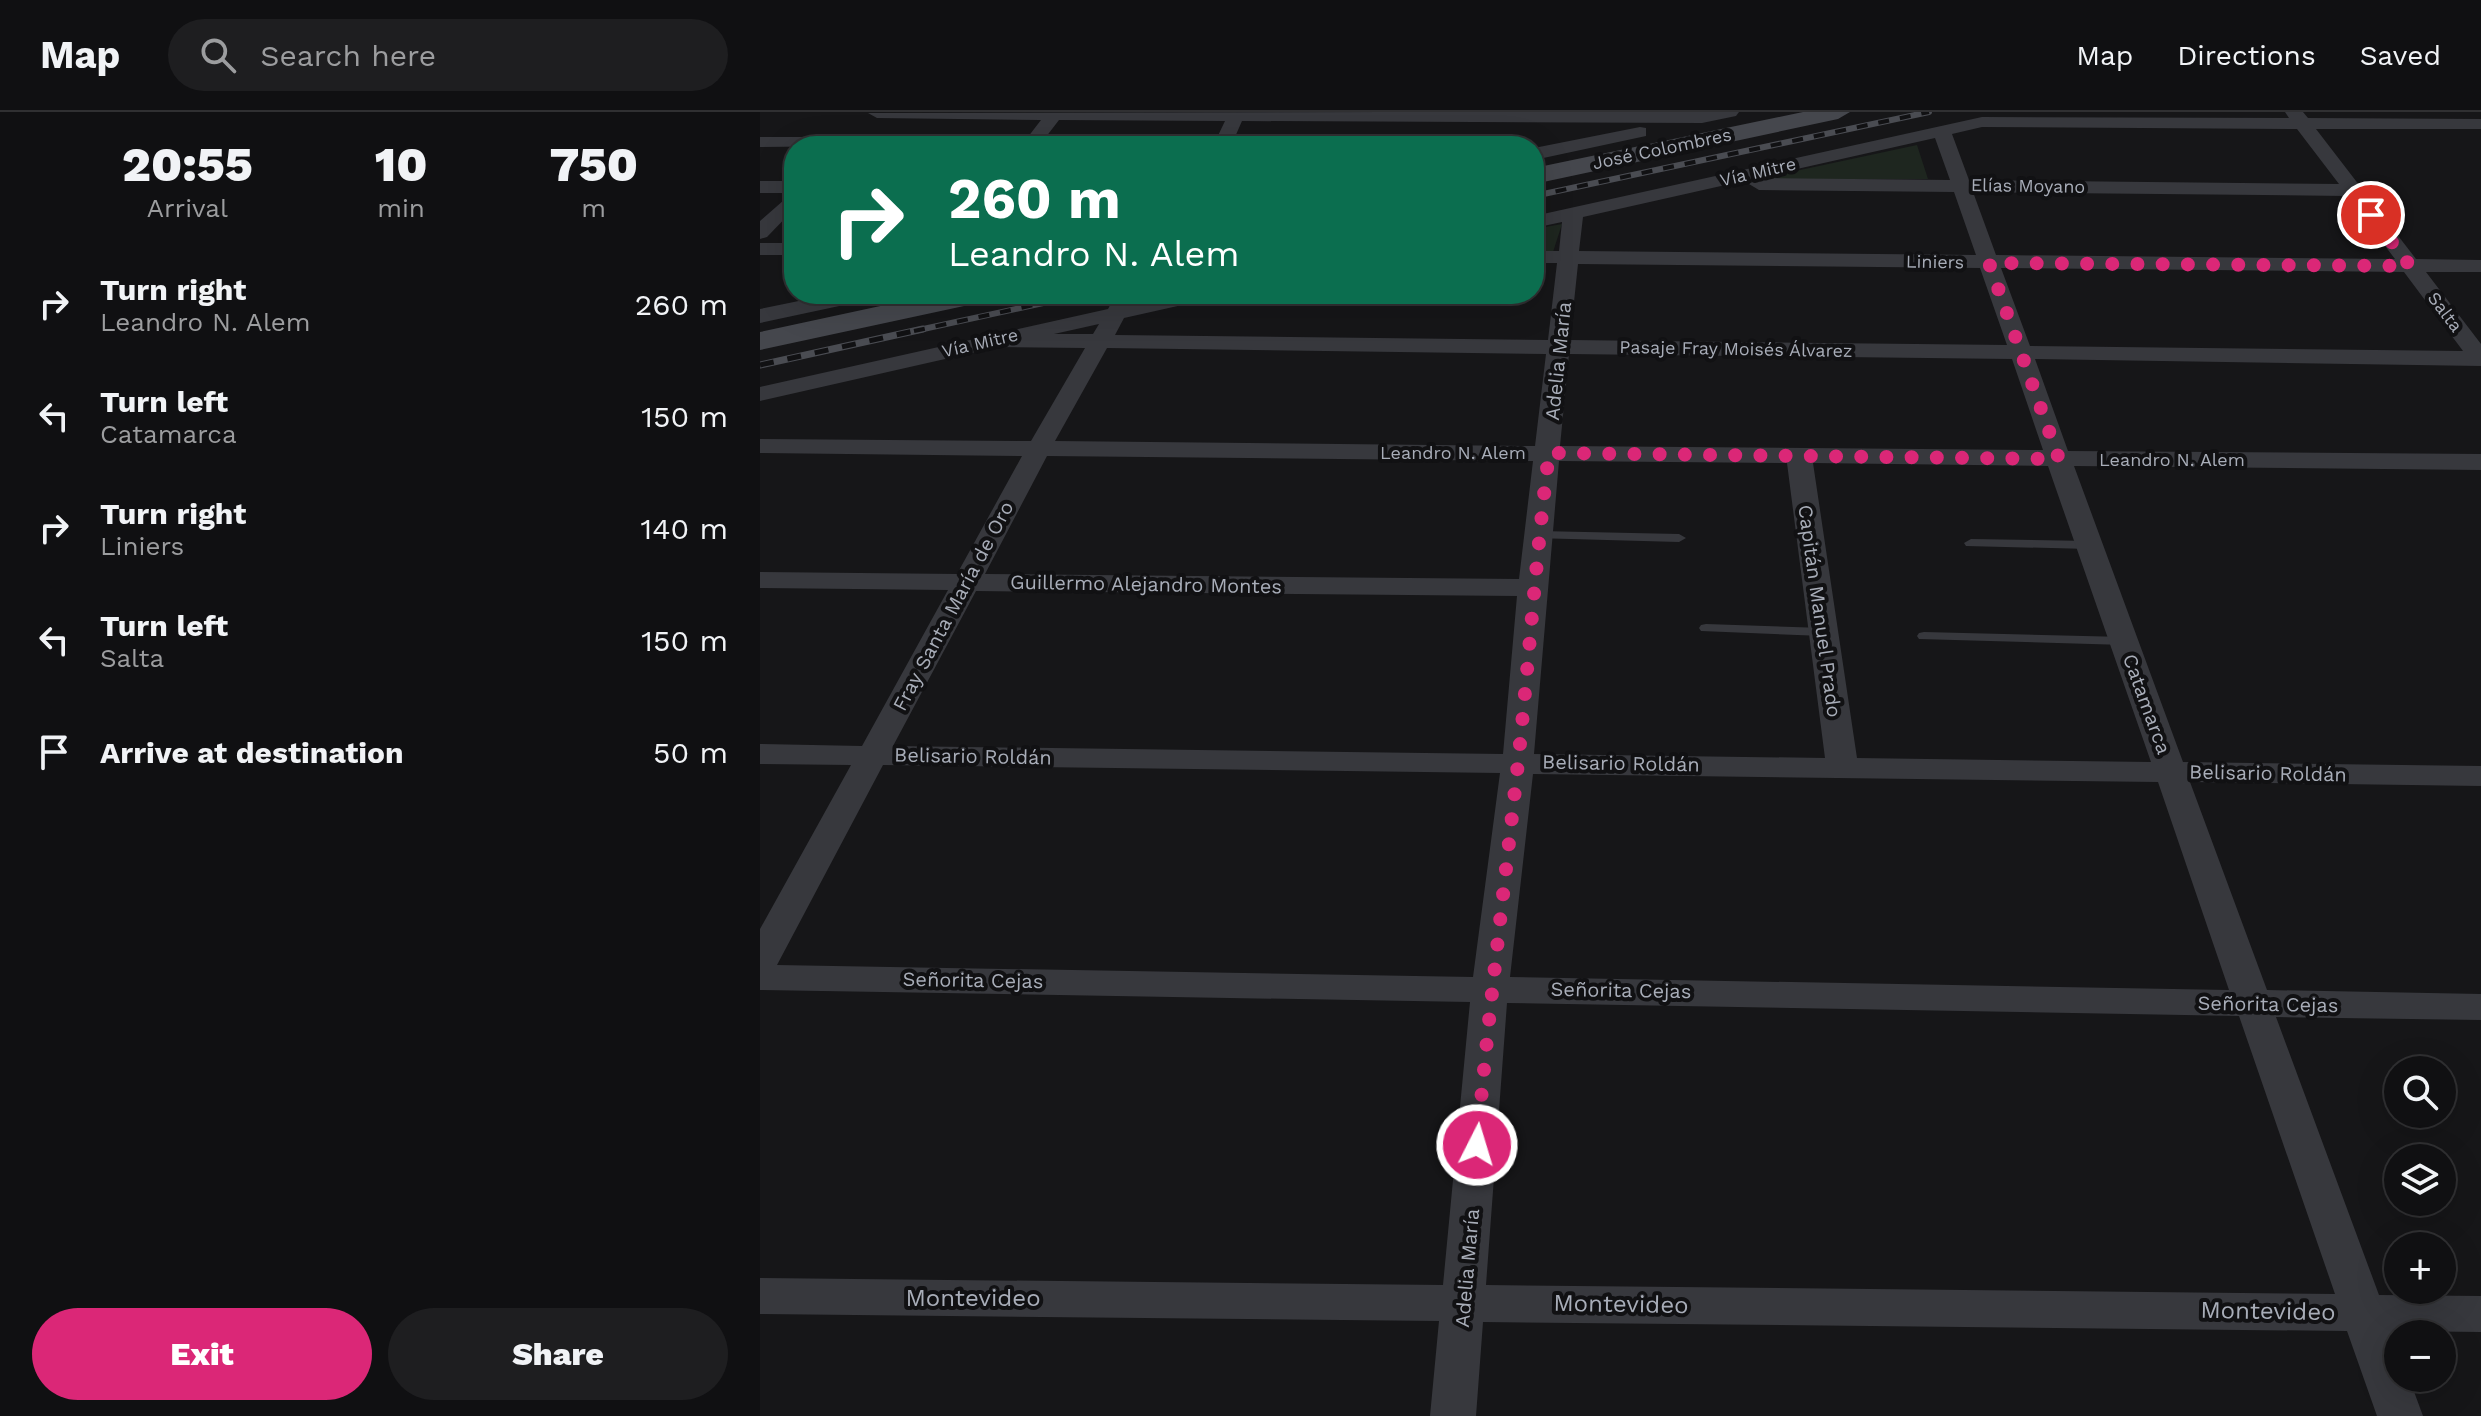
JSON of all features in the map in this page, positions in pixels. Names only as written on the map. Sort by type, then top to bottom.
[{"type":"main road","name":"José Colombres","points":[[1544,173],[1799,112]]},
{"type":"main road","name":"José Colombres","points":[[1544,165],[1838,112]]},
{"type":"main road","points":[[760,329],[881,304]]},
{"type":"main road","points":[[760,341],[932,304]]},
{"type":"street","points":[[804,136],[862,128],[1054,115],[1236,115],[1411,120],[1590,116],[1702,118],[1730,112]]},
{"type":"street","points":[[1038,136],[1054,115]]},
{"type":"street","points":[[1227,136],[1236,115]]},
{"type":"street","points":[[1590,116],[1590,136],[1635,150]]},
{"type":"street","name":"José Colombres","points":[[1544,152],[1702,118]]},
{"type":"street","name":"Vía Mitre","points":[[1544,220],[1982,122],[2298,118],[2481,124]]},
{"type":"street","name":"Salta","points":[[2298,118],[2480,358]]},
{"type":"street","name":"Catamarca","points":[[1941,129],[2400,1416]]},
{"type":"street","points":[[760,142],[784,139]]},
{"type":"street","name":"Elías Moyano","points":[[1706,184],[2351,190]]},
{"type":"street","points":[[760,187],[784,187]]},
{"type":"street","points":[[760,233],[784,208]]},
{"type":"street","name":"Adelia María","points":[[1453,1416],[1490,987],[1518,761],[1532,588],[1573,214]]},
{"type":"street","points":[[760,249],[784,249]]},
{"type":"street","name":"Liniers","points":[[1544,257],[2481,266]]},
{"type":"street","points":[[760,316],[817,304]]},
{"type":"street","name":"Vía Mitre","points":[[760,394],[991,340],[1118,304]]},
{"type":"street","name":"Fray Santa María de Oro","points":[[760,962],[965,582],[1121,304]]},
{"type":"street","name":"Pasaje Fray Moisés Álvarez","points":[[991,340],[2480,358]]},
{"type":"street","name":"Leandro N. Alem","points":[[760,446],[2481,462]]},
{"type":"street","name":"Capitán Manuel Prado","points":[[1799,456],[1842,767]]},
{"type":"street","name":"Guillermo Alejandro Montes","points":[[760,580],[1532,588]]},
{"type":"street","name":"Belisario Roldán","points":[[760,754],[1518,761],[2481,776]]},
{"type":"street","name":"Señorita Cejas","points":[[760,977],[1490,987],[2481,1007]]},
{"type":"street","name":"Montevideo","points":[[760,1296],[2481,1314]]},
{"type":"lane","points":[[1539,535],[1679,538]]},
{"type":"lane","points":[[1971,543],[2090,545]]},
{"type":"lane","points":[[1706,628],[1823,632]]},
{"type":"lane","points":[[1924,636],[2125,641]]},
{"type":"shaded area","points":[[1917,145],[1928,179],[1758,179]]},
{"type":"shaded area","points":[[1562,224],[1553,252],[1544,252],[1544,227]]},
{"type":"railway","points":[[1544,194],[1929,112]]},
{"type":"railway","points":[[914,331],[1039,304]]},
{"type":"railway","points":[[760,365],[923,329]]},
{"type":"route","points":[[1477,1145],[1490,987],[1518,761],[1532,588],[1549,453],[2059,459],[1989,263],[2410,266],[2371,215]]}]
